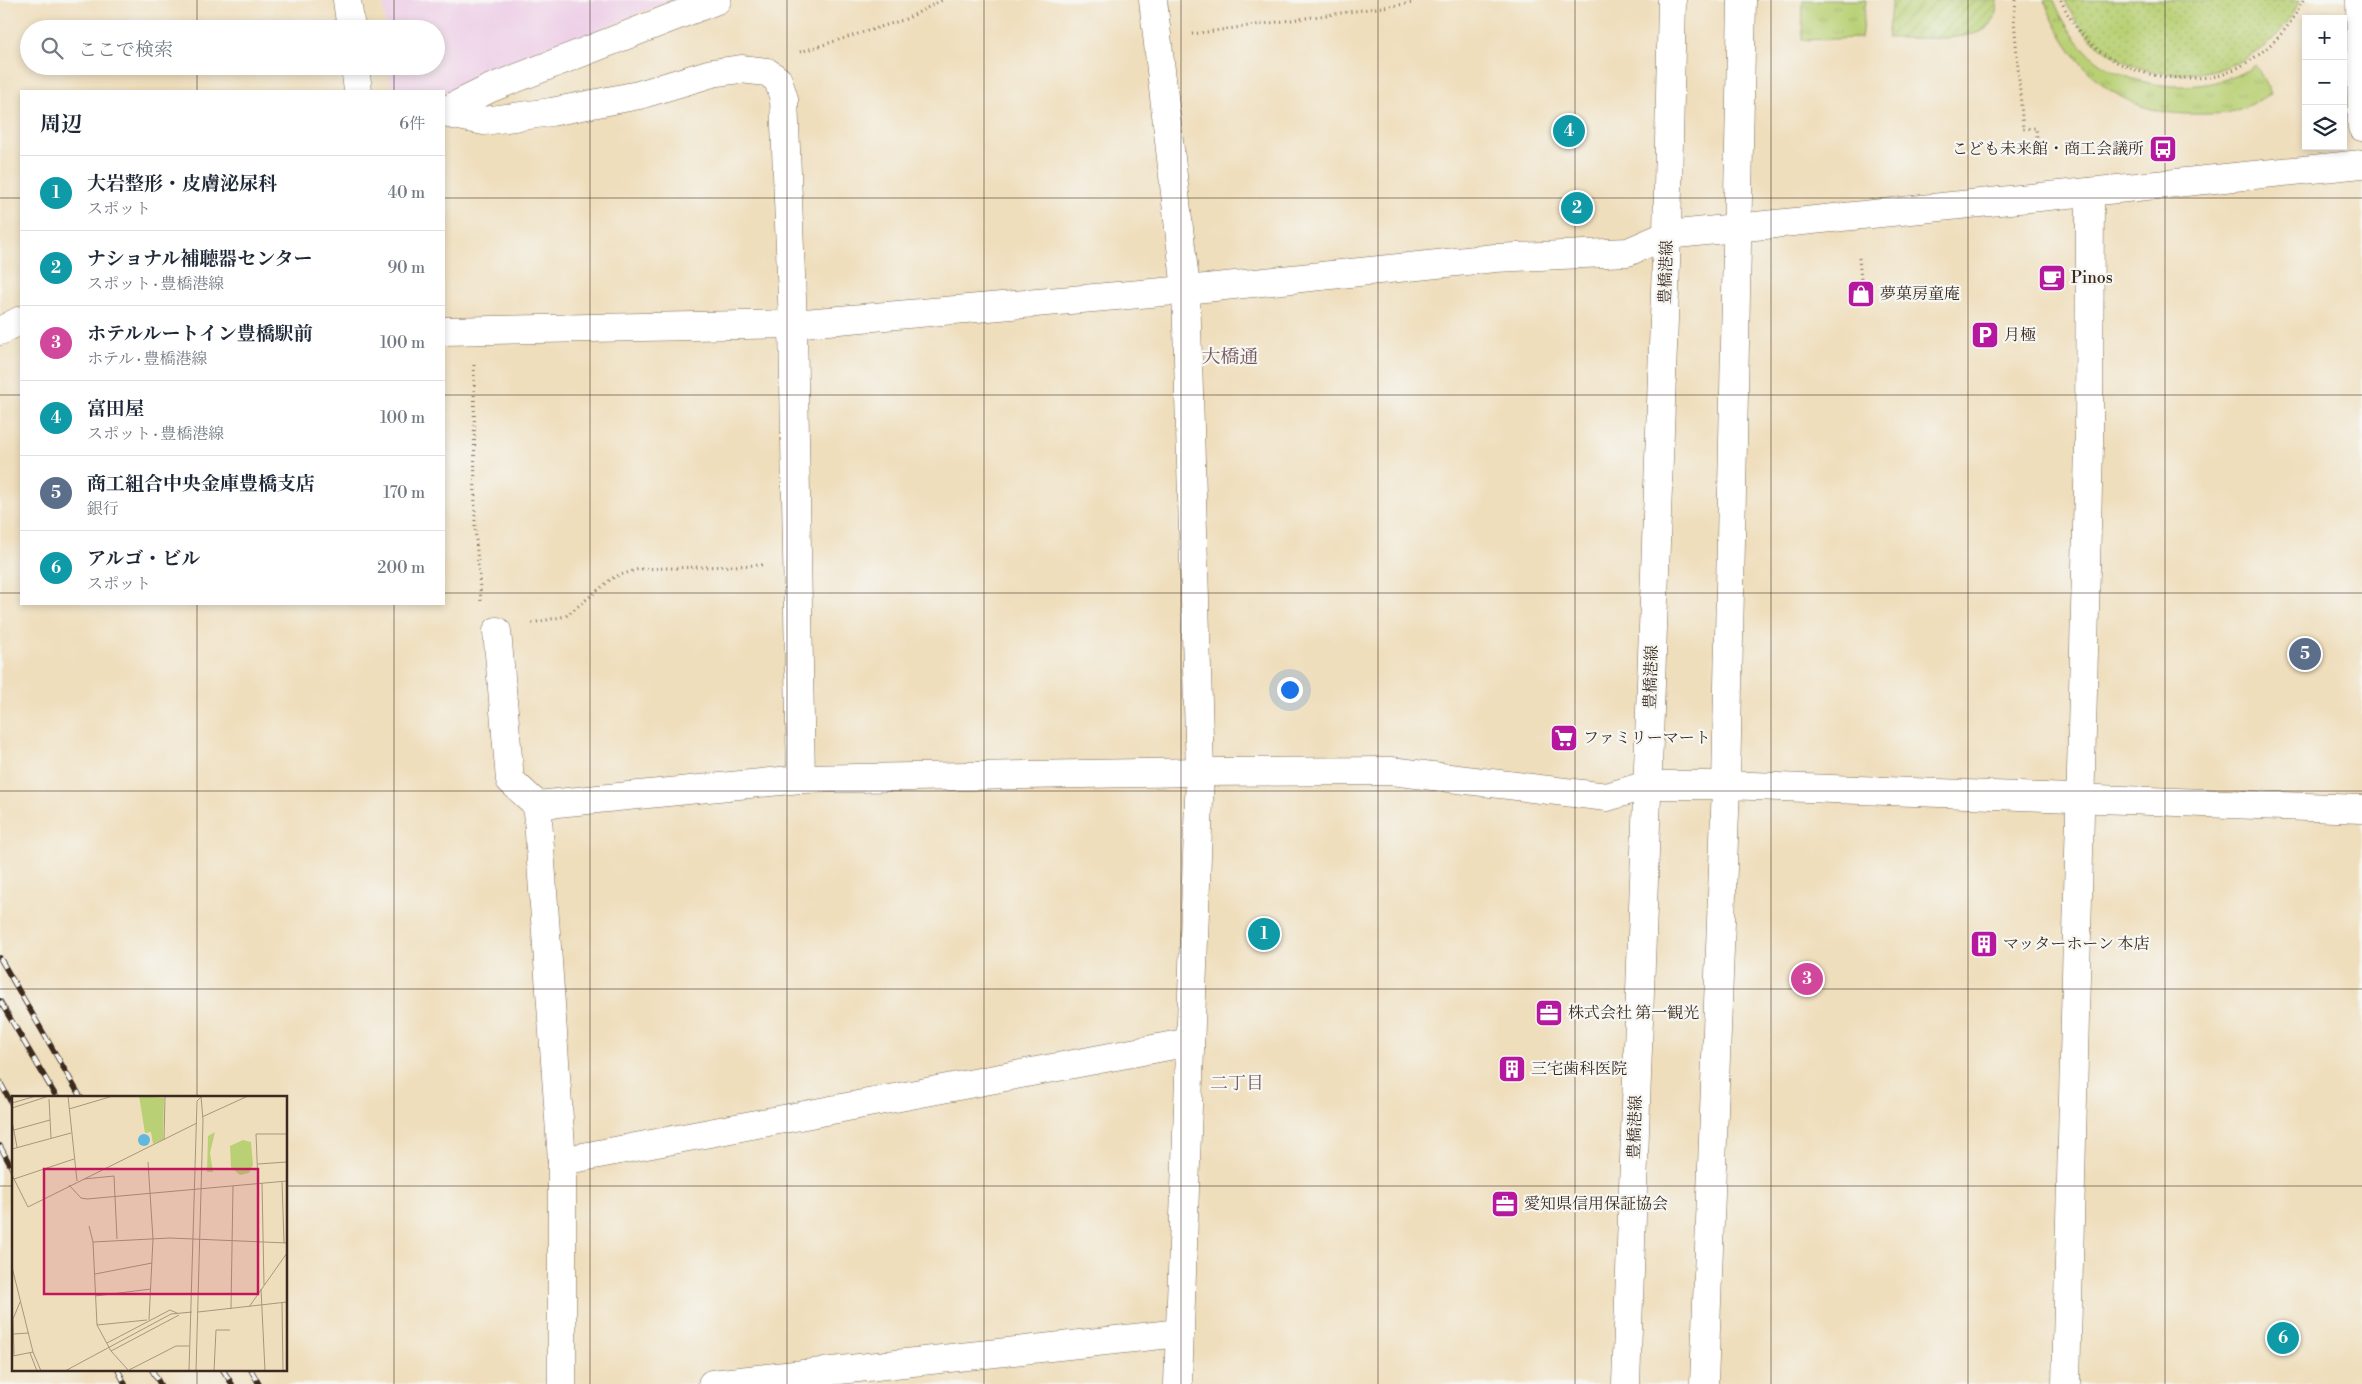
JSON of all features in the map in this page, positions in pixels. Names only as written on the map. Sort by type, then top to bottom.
[{"type":"street","points":[[347,0],[349,20]]},
{"type":"street","points":[[445,111],[491,88],[717,0]]},
{"type":"street","points":[[1153,0],[1186,290],[1200,772],[1178,1384]]},
{"type":"street","name":"豊橋港線","points":[[1626,1384],[1667,235],[1672,0]]},
{"type":"street","points":[[1704,1384],[1726,785],[1742,0]]},
{"type":"street","points":[[2360,0],[2362,127]]},
{"type":"street","points":[[445,112],[484,121],[551,112],[638,95],[712,74],[741,69],[767,72],[778,80],[784,99],[793,324],[801,779]]},
{"type":"street","points":[[356,75],[358,90]]},
{"type":"street","points":[[445,331],[474,332],[793,324],[1186,290],[1495,258],[1628,252],[1667,235],[2362,164]]},
{"type":"street","points":[[2066,1384],[2090,355],[2090,192]]},
{"type":"street","points":[[0,331],[20,321]]},
{"type":"street","points":[[497,631],[510,780],[537,805],[562,1161],[562,1384]]},
{"type":"street","points":[[537,805],[801,779],[1391,770],[1607,797],[1647,785],[1726,785],[2362,809]]},
{"type":"street","points":[[562,1161],[1190,1042]]},
{"type":"street","points":[[712,1384],[1180,1333]]},
{"type":"path","points":[[767,72],[788,56],[906,19],[942,0]]},
{"type":"path","points":[[2016,0],[2014,18],[2023,129],[2036,128],[2039,155]]},
{"type":"path","points":[[2061,0],[2074,24],[2108,59],[2134,71],[2166,78],[2223,75],[2244,63],[2284,32],[2303,0]]},
{"type":"path","points":[[1157,38],[1412,4]]},
{"type":"path","points":[[1859,258],[1861,280]]},
{"type":"path","points":[[474,332],[475,526],[484,633],[566,616],[614,577],[638,569],[797,563]]},
{"type":"shaded area","points":[[383,0],[672,0],[445,93],[445,90],[396,90],[391,87],[390,75],[445,75],[445,20],[385,20]]},
{"type":"green space","points":[[1803,0],[1866,0],[1861,38],[1802,40]]},
{"type":"green space","points":[[1892,0],[1997,0],[1996,12],[1992,23],[1984,30],[1973,34],[1943,38],[1887,38]]},
{"type":"green space","points":[[2044,0],[2054,0],[2068,28],[2089,54],[2105,66],[2122,75],[2161,85],[2201,85],[2220,81],[2256,65],[2271,94],[2231,112],[2220,113],[2191,114],[2164,112],[2140,105],[2119,95],[2100,82],[2083,65],[2068,46]]},
{"type":"green space","points":[[2065,0],[2300,0],[2280,32],[2251,55],[2218,69],[2182,74],[2146,69],[2113,56],[2085,32]]},
{"type":"railway","points":[[0,958],[80,1096]]},
{"type":"railway","points":[[0,1001],[56,1096]]},
{"type":"railway","points":[[0,1082],[12,1104]]},
{"type":"railway","points":[[0,1146],[12,1168]]},
{"type":"railway","points":[[119,1372],[125,1384]]},
{"type":"railway","points":[[153,1372],[160,1384]]},
{"type":"railway","points":[[224,1372],[232,1384]]},
{"type":"railway","points":[[252,1372],[259,1384]]},
{"type":"place","name":"富田屋","points":[[1569,131]]},
{"type":"place","name":"こども未来館・商工会議所","points":[[2163,149]]},
{"type":"place","name":"ナショナル補聴器センター","points":[[1577,208]]},
{"type":"place","name":"Pinos","points":[[2052,278]]},
{"type":"place","name":"夢菓房童庵","points":[[1861,294]]},
{"type":"place","name":"月極","points":[[1985,335]]},
{"type":"place","name":"商工組合中央金庫豊橋支店","points":[[2305,654]]},
{"type":"place","name":"ファミリーマート","points":[[1564,738]]},
{"type":"place","name":"大岩整形・皮膚泌尿科","points":[[1264,934]]},
{"type":"place","name":"マッターホーン 本店","points":[[1984,944]]},
{"type":"place","name":"ホテルルートイン豊橋駅前","points":[[1807,979]]},
{"type":"place","name":"株式会社 第一観光","points":[[1549,1013]]},
{"type":"place","name":"三宅歯科医院","points":[[1512,1069]]},
{"type":"place","name":"愛知県信用保証協会","points":[[1505,1204]]},
{"type":"place","name":"アルゴ・ビル","points":[[2283,1338]]},
{"type":"district","name":"大橋通","points":[[1230,357]]},
{"type":"district","name":"二丁目","points":[[1237,1083]]}]
